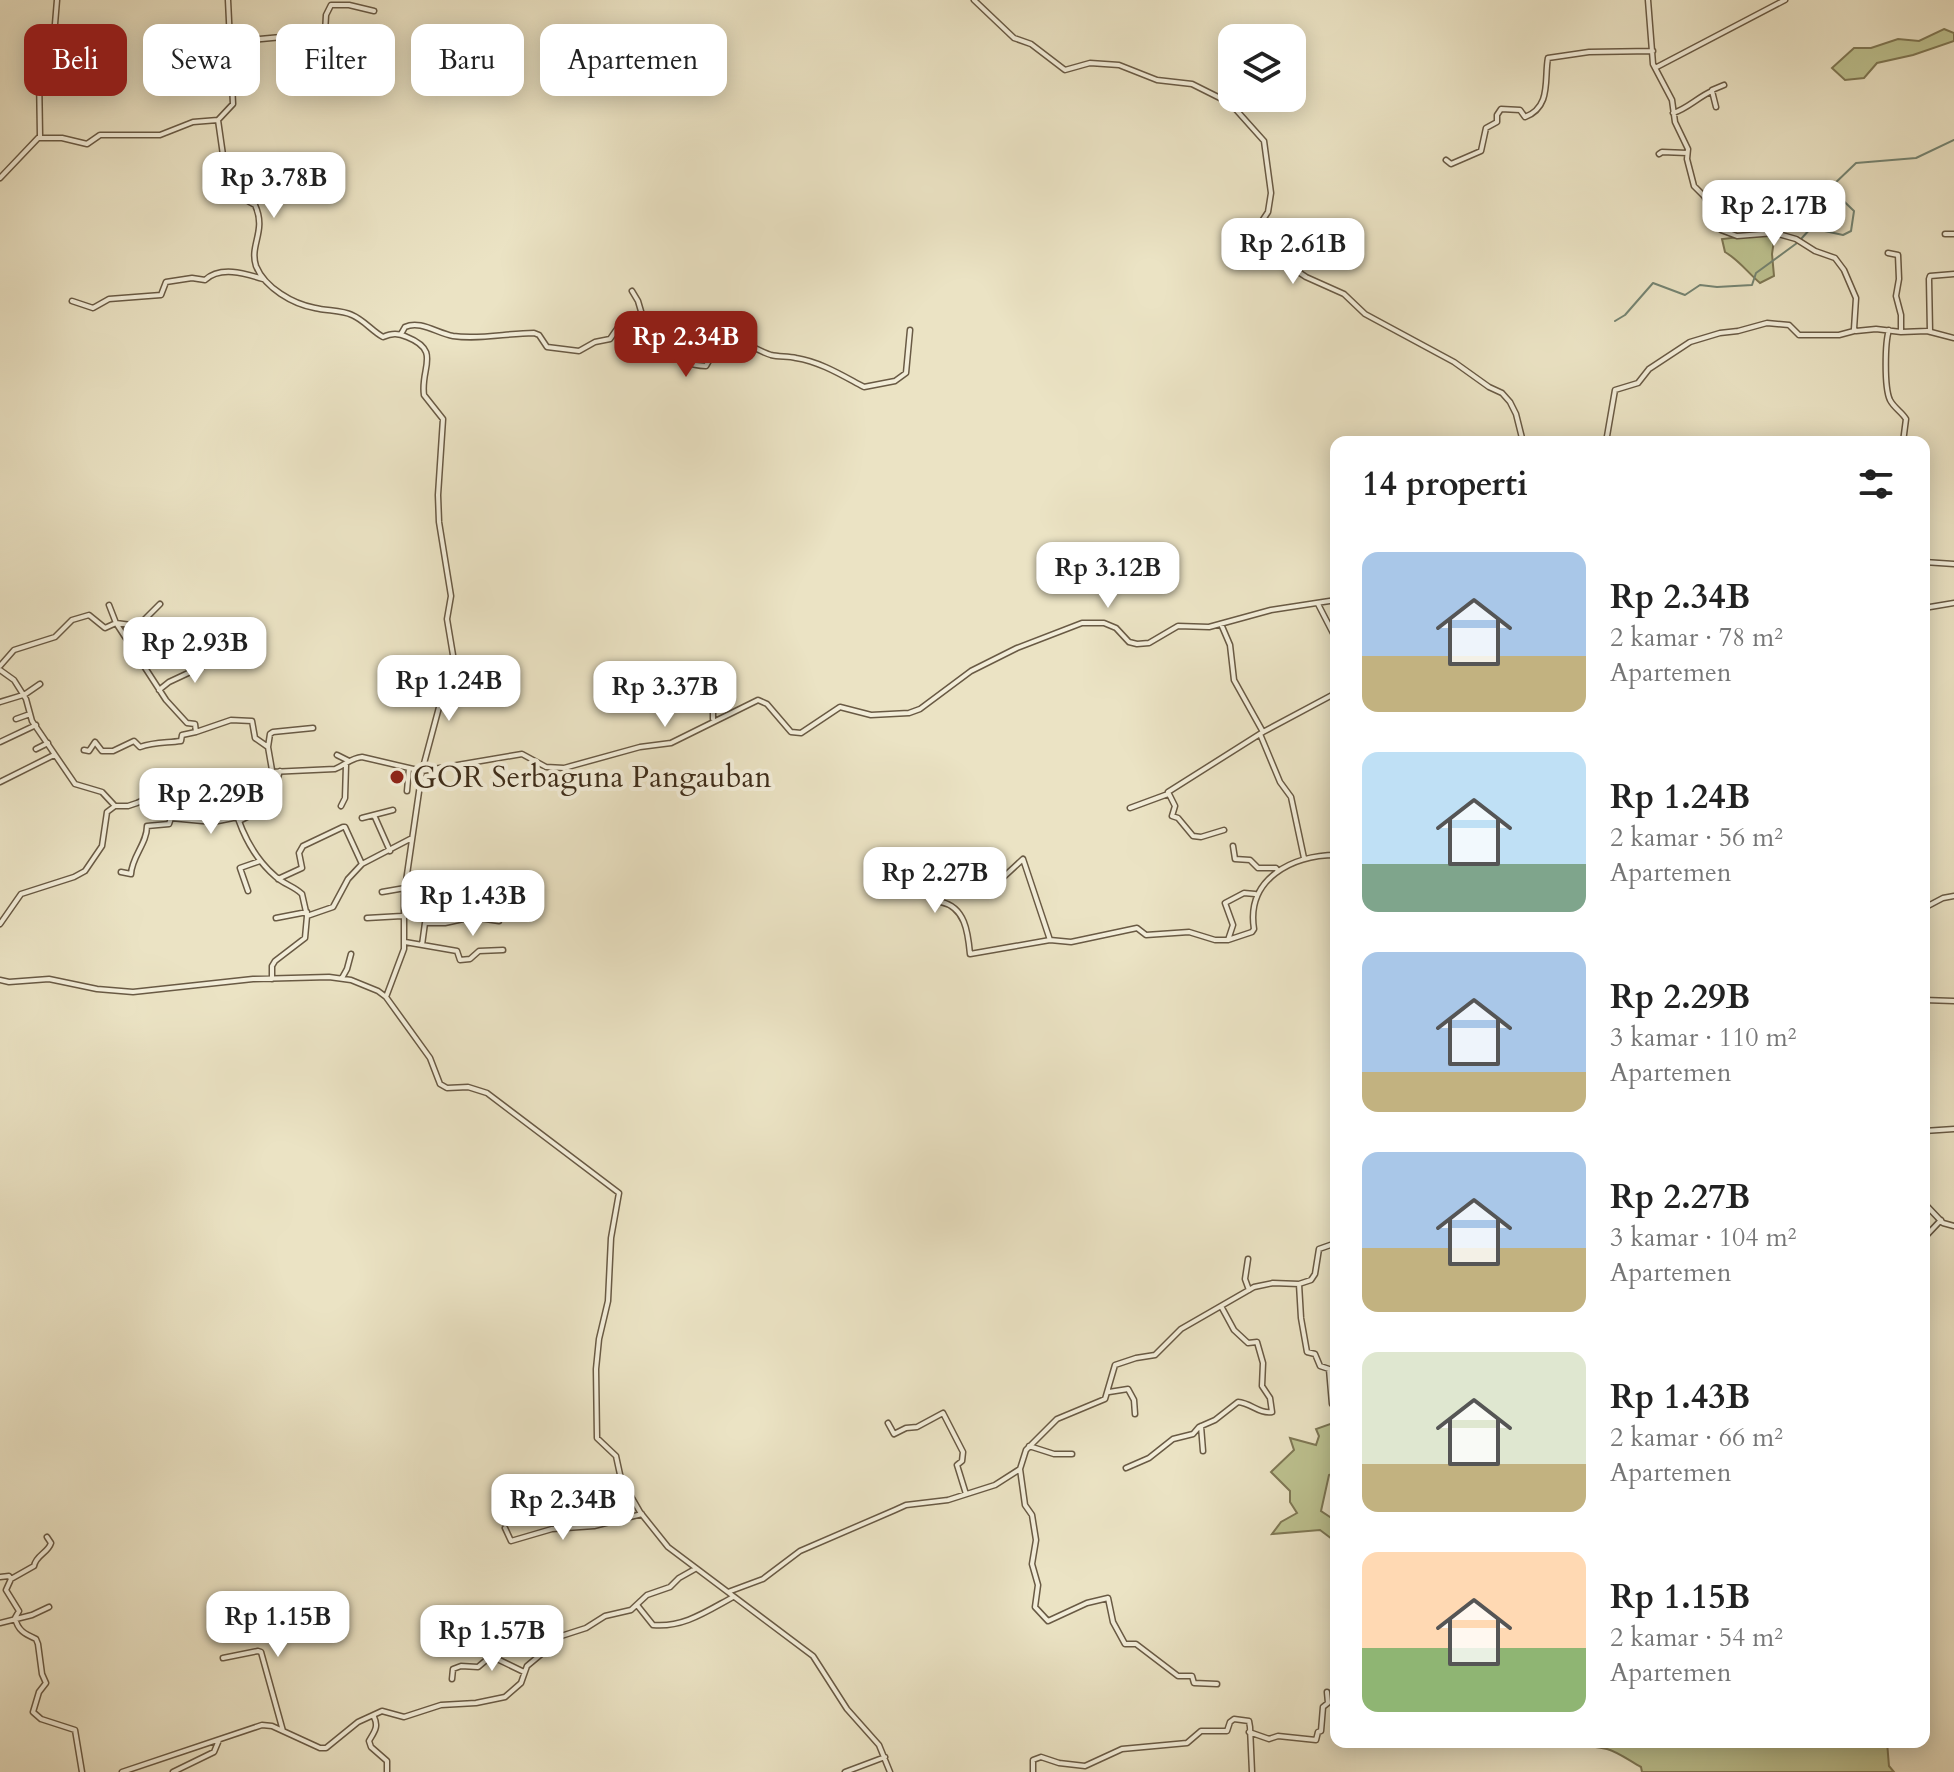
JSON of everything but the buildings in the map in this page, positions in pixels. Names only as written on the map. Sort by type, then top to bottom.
[{"type":"street","points":[[40,138],[39,74],[54,36],[57,0]]},
{"type":"street","points":[[228,0],[229,24]]},
{"type":"street","points":[[974,0],[1014,38],[1031,44],[1065,70],[1090,63],[1119,65],[1157,80],[1192,84],[1230,103],[1264,141],[1271,193],[1262,230],[1267,246],[1276,257],[1306,277],[1344,294],[1365,314],[1454,362],[1502,393],[1516,414],[1522,436]]},
{"type":"street","points":[[1648,0],[1655,68],[1672,100],[1673,113],[1688,149],[1687,159],[1694,186],[1704,196],[1723,231],[1737,236],[1775,233],[1796,239],[1815,251],[1835,258],[1856,298],[1854,331]]},
{"type":"street","points":[[1655,68],[1785,0]]},
{"type":"street","points":[[326,24],[331,5],[349,5],[374,11]]},
{"type":"street","points":[[1446,160],[1451,164],[1481,151],[1486,128],[1497,122],[1501,109],[1520,110],[1525,117],[1532,114],[1547,91],[1548,58],[1589,52],[1653,51]]},
{"type":"street","points":[[1673,113],[1682,110],[1697,97],[1724,85]]},
{"type":"street","points":[[1712,91],[1716,107]]},
{"type":"street","points":[[0,178],[40,138],[62,138],[87,144],[100,135],[160,135],[193,122],[218,120],[233,104],[232,96]]},
{"type":"street","points":[[218,120],[228,190],[249,201],[258,211],[261,226],[255,258],[263,279]]},
{"type":"street","points":[[1659,154],[1687,152]]},
{"type":"street","points":[[1945,234],[1954,234]]},
{"type":"street","points":[[1888,253],[1898,255],[1896,296],[1901,332]]},
{"type":"street","points":[[72,301],[80,301],[91,308],[109,299],[161,295],[165,282],[194,278],[205,280],[214,273],[239,272],[263,279],[297,302],[316,309],[352,315],[383,337],[401,334],[420,342],[427,351],[424,395],[441,415],[443,424],[439,522],[451,596],[447,619],[453,655],[422,771],[402,916],[405,942],[400,964],[386,997]]},
{"type":"street","points":[[1930,332],[1930,276],[1954,274]]},
{"type":"street","points":[[632,291],[656,342],[688,365],[707,365],[719,343],[730,347],[737,344],[758,347],[772,355],[795,357],[835,371],[864,387],[895,381],[906,373],[910,330]]},
{"type":"street","points":[[401,334],[407,326],[414,324],[473,338],[534,333],[547,347],[576,352],[595,342],[609,340],[619,326],[643,318]]},
{"type":"street","points":[[1607,436],[1615,390],[1638,383],[1649,369],[1690,342],[1720,333],[1770,323],[1789,325],[1799,335],[1889,330],[1930,332],[1954,338]]},
{"type":"street","points":[[1889,330],[1886,344],[1888,395],[1906,419],[1904,436]]},
{"type":"street","points":[[1930,562],[1954,564]]},
{"type":"street","points":[[0,924],[21,894],[85,871],[104,844],[107,812],[115,806],[137,803],[182,778],[335,769],[362,757],[422,771],[522,754],[546,767],[564,768],[640,747],[671,743],[758,700],[767,704],[795,734],[840,707],[884,716],[920,709],[971,671],[1074,625],[1104,623],[1116,628],[1129,642],[1149,643],[1178,626],[1209,627],[1271,610],[1330,601]]},
{"type":"street","points":[[1930,607],[1954,603]]},
{"type":"street","points":[[115,806],[102,792],[75,784],[36,725],[24,695],[14,680],[0,668],[14,650],[55,637],[63,626],[81,615],[89,615],[105,628],[116,623],[131,625],[142,622],[160,604]]},
{"type":"street","points":[[1318,604],[1330,627]]},
{"type":"street","points":[[109,605],[116,623],[159,690],[173,710],[187,723],[195,725],[196,732]]},
{"type":"street","points":[[1221,624],[1230,645],[1234,680],[1262,732],[1280,782],[1291,797],[1304,858]]},
{"type":"street","points":[[41,642],[45,649]]},
{"type":"street","points":[[159,690],[166,683],[216,660]]},
{"type":"street","points":[[0,702],[24,695],[40,684]]},
{"type":"street","points":[[713,694],[713,721]]},
{"type":"street","points":[[1130,808],[1168,794],[1170,789],[1262,732],[1330,696]]},
{"type":"street","points":[[16,719],[30,714]]},
{"type":"street","points":[[84,750],[89,751],[94,742],[102,751],[112,751],[135,741],[140,747],[154,741],[179,742],[182,735],[231,720],[251,720],[255,738],[268,747]]},
{"type":"street","points":[[0,742],[36,725]]},
{"type":"street","points":[[272,771],[268,747],[270,734],[313,728]]},
{"type":"street","points":[[36,749],[48,743]]},
{"type":"street","points":[[0,782],[54,755]]},
{"type":"street","points":[[337,755],[348,763]]},
{"type":"street","points":[[341,806],[345,798],[348,763]]},
{"type":"street","points":[[407,791],[409,768]]},
{"type":"street","points":[[121,872],[131,874],[132,864],[147,834],[147,826],[169,824],[171,818],[213,822],[238,819],[269,806],[261,796],[275,787],[280,771]]},
{"type":"street","points":[[226,774],[249,846],[278,879],[302,894],[307,914],[305,938],[275,961],[272,979]]},
{"type":"street","points":[[1168,794],[1175,805],[1172,816],[1179,819],[1193,836],[1201,837],[1224,830]]},
{"type":"street","points":[[362,818],[393,810]]},
{"type":"street","points":[[374,815],[390,851]]},
{"type":"street","points":[[278,879],[302,868],[299,853],[303,846],[343,827],[362,864]]},
{"type":"street","points":[[276,918],[333,907],[348,879],[362,864],[412,838]]},
{"type":"street","points":[[1233,846],[1235,859],[1250,860],[1258,868],[1276,868],[1278,871]]},
{"type":"street","points":[[919,892],[940,893],[941,902],[951,904],[960,911],[970,954],[1050,940],[1071,942],[1137,928],[1146,935],[1189,932],[1215,940],[1228,940],[1248,935],[1254,929],[1252,915],[1256,895],[1278,871],[1304,858],[1330,856]]},
{"type":"street","points":[[975,894],[996,884],[1023,859],[1050,940]]},
{"type":"street","points":[[248,891],[240,868],[260,861]]},
{"type":"street","points":[[382,892],[405,888]]},
{"type":"street","points":[[1228,940],[1233,925],[1225,903],[1244,893],[1256,895]]},
{"type":"street","points":[[1930,905],[1954,896]]},
{"type":"street","points":[[367,918],[402,916]]},
{"type":"street","points":[[422,945],[425,923],[445,923],[472,917],[499,921]]},
{"type":"street","points":[[405,942],[457,951],[460,960],[470,959],[479,951],[503,950]]},
{"type":"street","points":[[341,978],[347,971],[351,954]]},
{"type":"street","points":[[0,980],[49,979],[97,989],[133,992],[194,984],[341,978],[378,991],[386,997],[430,1058],[438,1082],[447,1088],[472,1088],[487,1093],[617,1191],[619,1204],[614,1219],[608,1301],[596,1369],[596,1431],[600,1443],[616,1456],[618,1474],[642,1514],[668,1547],[813,1656],[847,1709],[879,1745],[890,1772]]},
{"type":"street","points":[[1930,1000],[1954,1001]]},
{"type":"street","points":[[1930,1131],[1954,1129]]},
{"type":"street","points":[[1930,1209],[1941,1220],[1954,1226]]},
{"type":"street","points":[[1930,1232],[1941,1220]]},
{"type":"street","points":[[1217,1684],[1195,1683],[1192,1676],[1178,1676],[1136,1644],[1125,1644],[1113,1622],[1108,1598],[1087,1603],[1048,1621],[1039,1614],[1035,1607],[1038,1585],[1032,1564],[1036,1543],[1032,1515],[1026,1508],[1020,1481],[1020,1469],[1029,1446],[1057,1419],[1105,1399],[1115,1365],[1155,1355],[1181,1329],[1262,1284],[1299,1284],[1311,1280],[1319,1249],[1330,1245]]},
{"type":"street","points":[[1248,1259],[1245,1279],[1249,1290]]},
{"type":"street","points":[[1299,1284],[1307,1352],[1315,1354],[1319,1365],[1330,1372]]},
{"type":"street","points":[[1126,1468],[1149,1458],[1173,1439],[1193,1434],[1238,1402],[1263,1412],[1272,1412],[1270,1398],[1262,1386],[1263,1363],[1257,1342],[1248,1343],[1234,1330],[1221,1306]]},
{"type":"street","points":[[1109,1392],[1128,1389],[1134,1400],[1135,1414]]},
{"type":"street","points":[[888,1423],[894,1434],[917,1427],[943,1413],[963,1452],[962,1462],[957,1465],[966,1494]]},
{"type":"street","points":[[1201,1426],[1203,1451]]},
{"type":"street","points":[[1029,1446],[1054,1454],[1072,1454]]},
{"type":"street","points":[[728,1592],[763,1579],[800,1551],[895,1510],[995,1485],[1020,1469]]},
{"type":"street","points":[[505,1528],[511,1541],[552,1529],[594,1526],[642,1514]]},
{"type":"street","points":[[15,1618],[19,1611],[6,1590],[11,1579],[34,1566],[35,1560],[51,1545],[47,1537]]},
{"type":"street","points":[[122,1772],[262,1725],[326,1748],[358,1722],[382,1711],[404,1717],[441,1705],[500,1699],[521,1683],[524,1672],[559,1636],[586,1628],[605,1616],[631,1610],[647,1595],[670,1587],[695,1569]]},
{"type":"street","points":[[0,1577],[9,1576],[11,1579]]},
{"type":"street","points":[[637,1605],[653,1625],[671,1626],[734,1597]]},
{"type":"street","points":[[0,1623],[49,1607]]},
{"type":"street","points":[[15,1618],[23,1634],[38,1641],[42,1674],[46,1680],[33,1712],[41,1719],[75,1730],[82,1772]]},
{"type":"street","points":[[223,1658],[261,1652],[283,1731]]},
{"type":"street","points":[[452,1679],[453,1669],[478,1667],[491,1656],[524,1672]]},
{"type":"street","points":[[1249,1732],[1269,1739],[1278,1736],[1316,1740],[1321,1731],[1323,1707],[1328,1703],[1327,1692]]},
{"type":"street","points":[[374,1716],[376,1730],[369,1741],[371,1747],[387,1761],[387,1772]]},
{"type":"street","points":[[1033,1772],[1033,1760],[1041,1757],[1085,1766],[1122,1749],[1187,1743],[1201,1731],[1227,1731],[1234,1719],[1247,1719],[1252,1772]]},
{"type":"street","points":[[173,1772],[214,1752],[219,1740]]},
{"type":"street","points":[[845,1772],[885,1757]]},
{"type":"green space","points":[[1944,29],[1954,33],[1954,41],[1877,63],[1864,78],[1845,80],[1832,68],[1854,48],[1871,48],[1898,39],[1919,41]]},
{"type":"green space","points":[[1775,233],[1772,254],[1774,276],[1760,283],[1725,252],[1722,239]]},
{"type":"green space","points":[[1330,1424],[1330,1475],[1321,1511],[1330,1517],[1330,1538],[1320,1530],[1272,1534],[1281,1522],[1297,1513],[1290,1502],[1290,1491],[1271,1472],[1294,1450],[1290,1438],[1316,1445],[1319,1436],[1316,1429]]},
{"type":"green space","points":[[1601,1748],[1888,1748],[1889,1766],[1894,1772],[1642,1772],[1641,1767]]},
{"type":"waterway","points":[[1801,239],[1811,228],[1843,235],[1851,231],[1854,211],[1830,188],[1856,163],[1916,158],[1954,140]]},
{"type":"waterway","points":[[1615,321],[1625,315],[1653,283],[1685,295],[1700,285],[1752,285],[1756,273],[1797,243]]},
{"type":"place","name":"GOR Serbaguna Pangauban","points":[[397,777]]}]
